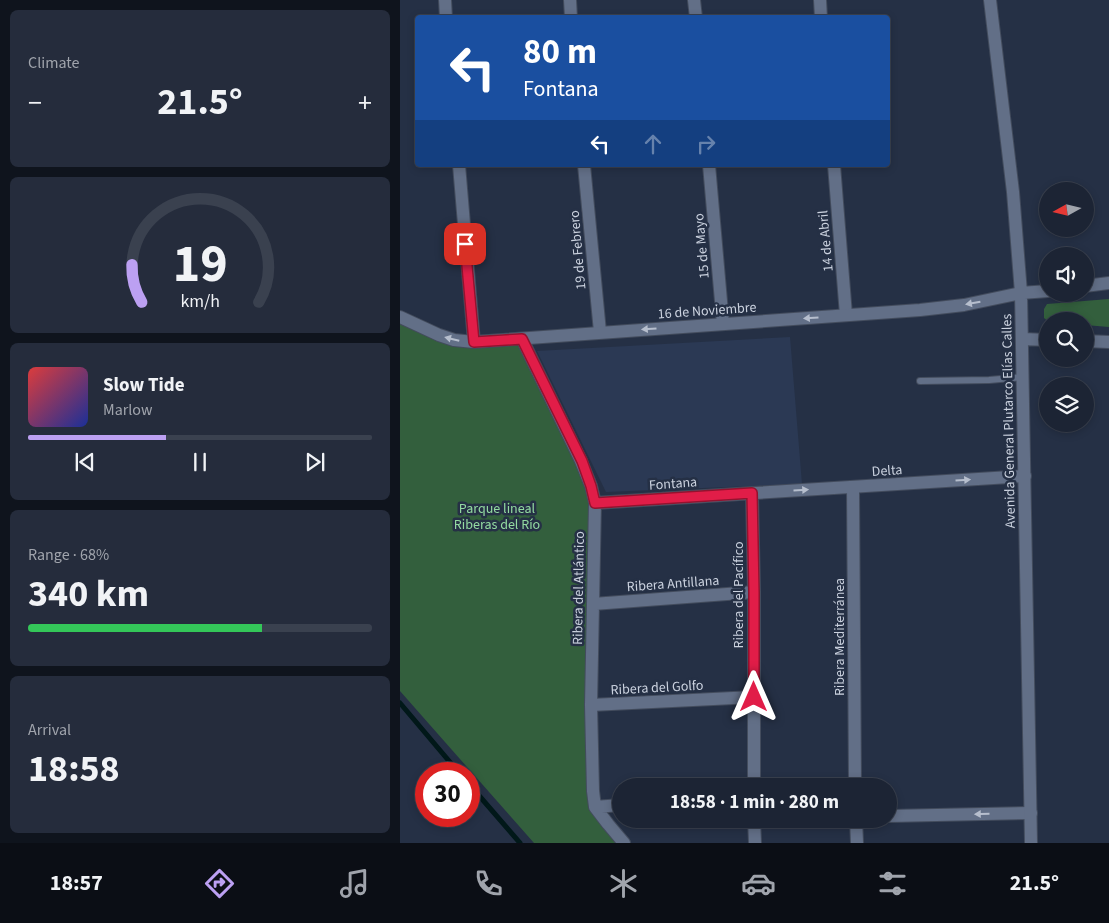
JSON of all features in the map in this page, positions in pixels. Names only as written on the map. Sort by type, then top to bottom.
[{"type":"street","points":[[445,0],[446,15]]},
{"type":"street","points":[[570,0],[571,15]]},
{"type":"street","points":[[694,0],[696,15]]},
{"type":"street","points":[[820,0],[821,15]]},
{"type":"street","name":"Avenida General Plutarco Elías Calles","points":[[990,0],[1013,192],[1021,294],[1031,843]]},
{"type":"street","points":[[459,167],[474,342]]},
{"type":"street","name":"19 de Febrero","points":[[584,167],[600,332]]},
{"type":"street","name":"15 de Mayo","points":[[709,167],[723,324]]},
{"type":"street","name":"14 de Abril","points":[[834,167],[846,315]]},
{"type":"street","points":[[1094,285],[1109,284]]},
{"type":"street","name":"16 de Noviembre","points":[[400,317],[439,335],[454,340],[474,342],[920,310],[964,305],[1039,292]]},
{"type":"street","name":"Ribera del Atlántico","points":[[522,339],[582,461],[595,503],[591,705],[595,807]]},
{"type":"street","points":[[1022,339],[1039,340]]},
{"type":"street","points":[[1094,341],[1109,342]]},
{"type":"street","name":"Delta","points":[[752,493],[1025,476]]},
{"type":"street","name":"Ribera Mediterránea","points":[[853,487],[856,778]]},
{"type":"street","name":"Fontana","points":[[595,503],[752,493]]},
{"type":"street","name":"Ribera del Pacífico","points":[[752,493],[754,778]]},
{"type":"street","name":"Ribera Antillana","points":[[593,604],[754,592]]},
{"type":"street","name":"Ribera del Golfo","points":[[591,705],[754,697]]},
{"type":"street","points":[[595,807],[612,806]]},
{"type":"street","points":[[595,807],[624,843]]},
{"type":"street","points":[[897,816],[1031,813]]},
{"type":"street","points":[[754,828],[754,843]]},
{"type":"street","points":[[856,828],[857,843]]},
{"type":"lane","points":[[920,381],[989,380],[1023,377]]},
{"type":"shaded area","points":[[790,337],[802,484],[606,492],[537,351]]},
{"type":"green space","points":[[1109,299],[1109,327],[1094,326],[1094,312],[1044,312],[1047,304],[1094,302],[1094,300]]},
{"type":"green space","name":"Parque lineal Riberas del Río","points":[[400,317],[439,335],[522,339],[591,486],[593,791],[612,823],[612,828],[615,828],[624,843],[534,843],[480,782],[480,762],[463,762],[400,691]]},
{"type":"waterway","points":[[400,703],[450,762]]},
{"type":"waterway","points":[[480,797],[520,843]]},
{"type":"route","points":[[465,244],[474,342],[522,339],[582,461],[595,503],[752,493],[754,697]]}]
